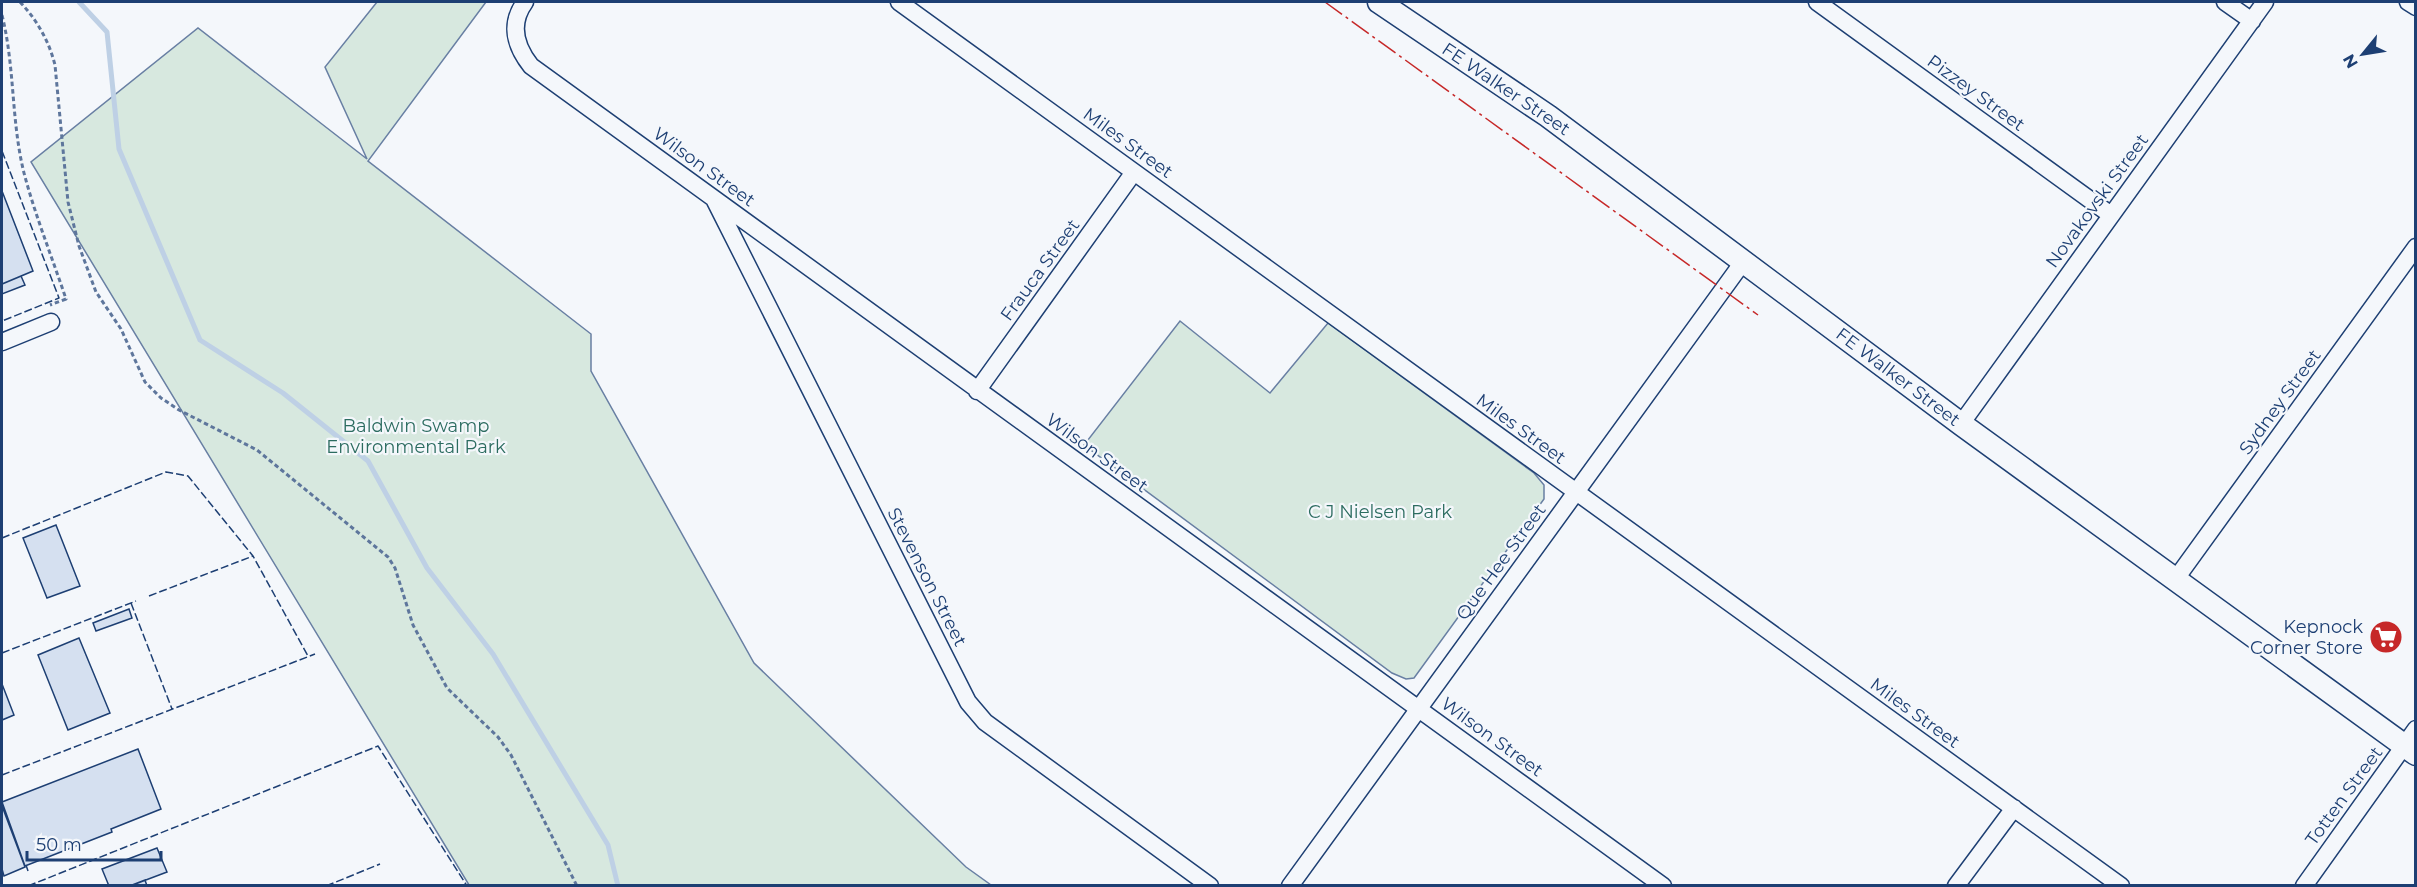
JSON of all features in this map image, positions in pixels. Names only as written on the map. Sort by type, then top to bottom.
[{"type":"main road","name":"FE Walker Street","points":[[1379,2],[1548,116],[1961,424],[2175,580],[2411,743]]},
{"type":"street","name":"Wilson Street","points":[[525,2],[516,18],[514,30],[517,43],[531,66],[977,391],[1663,885]]},
{"type":"street","name":"Miles Street","points":[[899,2],[2121,885]]},
{"type":"street","name":"Pizzey Street","points":[[1817,2],[2112,215]]},
{"type":"street","points":[[2225,2],[2252,21]]},
{"type":"street","name":"Novakovski Street","points":[[1961,424],[2265,2]]},
{"type":"street","points":[[2408,2],[2415,7]]},
{"type":"street","name":"Frauca Street","points":[[977,391],[1134,172]]},
{"type":"street","name":"Stevenson Street","points":[[714,199],[972,708],[985,722],[1210,885]]},
{"type":"street","name":"Sydney Street","points":[[2175,580],[2415,247]]},
{"type":"street","name":"Que Hee Street","points":[[1290,885],[1743,262]]},
{"type":"street","points":[[2,342],[49,314]]},
{"type":"street","name":"Totten Street","points":[[2304,885],[2411,743]]},
{"type":"street","points":[[1956,885],[2014,808]]},
{"type":"path","points":[[20,2],[46,38],[55,65],[68,202],[87,271],[96,292],[121,329],[145,382],[161,398],[179,410],[258,450],[392,562],[413,625],[426,652],[447,688],[498,737],[511,755],[577,885]]},
{"type":"path","points":[[2,15],[11,57],[24,173],[66,299],[49,314]]},
{"type":"green space","name":"Baldwin Swamp Environmental Park","points":[[377,2],[486,2],[368,161],[591,334],[591,371],[754,663],[966,867],[991,885],[469,885],[31,162],[198,28],[367,159],[325,67]]},
{"type":"green space","name":"C J Nielsen Park","points":[[1180,321],[1270,393],[1328,323],[1534,473],[1544,485],[1544,499],[1414,678],[1406,679],[1392,673],[1084,445]]},
{"type":"building","points":[[2,191],[33,271],[2,284]]},
{"type":"building","points":[[21,276],[25,285],[2,294],[2,284]]},
{"type":"building","points":[[56,525],[80,586],[47,598],[23,538]]},
{"type":"building","points":[[129,609],[132,618],[96,631],[93,623]]},
{"type":"building","points":[[79,638],[110,713],[68,730],[38,655]]},
{"type":"building","points":[[2,684],[14,715],[2,720]]},
{"type":"building","points":[[138,749],[161,809],[111,829],[112,832],[25,866],[2,802]]},
{"type":"building","points":[[2,806],[25,867],[4,876],[2,869]]},
{"type":"building","points":[[157,848],[167,872],[130,886],[109,886],[102,869]]},
{"type":"building","points":[[145,880],[147,886],[132,886],[132,885]]},
{"type":"waterway","points":[[79,2],[107,32],[119,149],[200,340],[283,393],[368,461],[427,568],[493,654],[608,845],[618,886]]},
{"type":"fence","points":[[2,151],[59,298],[2,321]]},
{"type":"fence","points":[[2,538],[166,472],[188,476],[253,556],[308,656]]},
{"type":"fence","points":[[149,596],[253,556]]},
{"type":"fence","points":[[2,653],[136,601]]},
{"type":"fence","points":[[131,603],[172,709]]},
{"type":"fence","points":[[2,775],[315,654]]},
{"type":"fence","points":[[28,886],[378,746],[467,886]]},
{"type":"fence","points":[[326,886],[380,864]]},
{"type":"fence","points":[[26,865],[28,871]]},
{"type":"power","points":[[1325,2],[1758,315]]},
{"type":"place","name":"Kepnock Corner Store","points":[[2386,637]]}]
